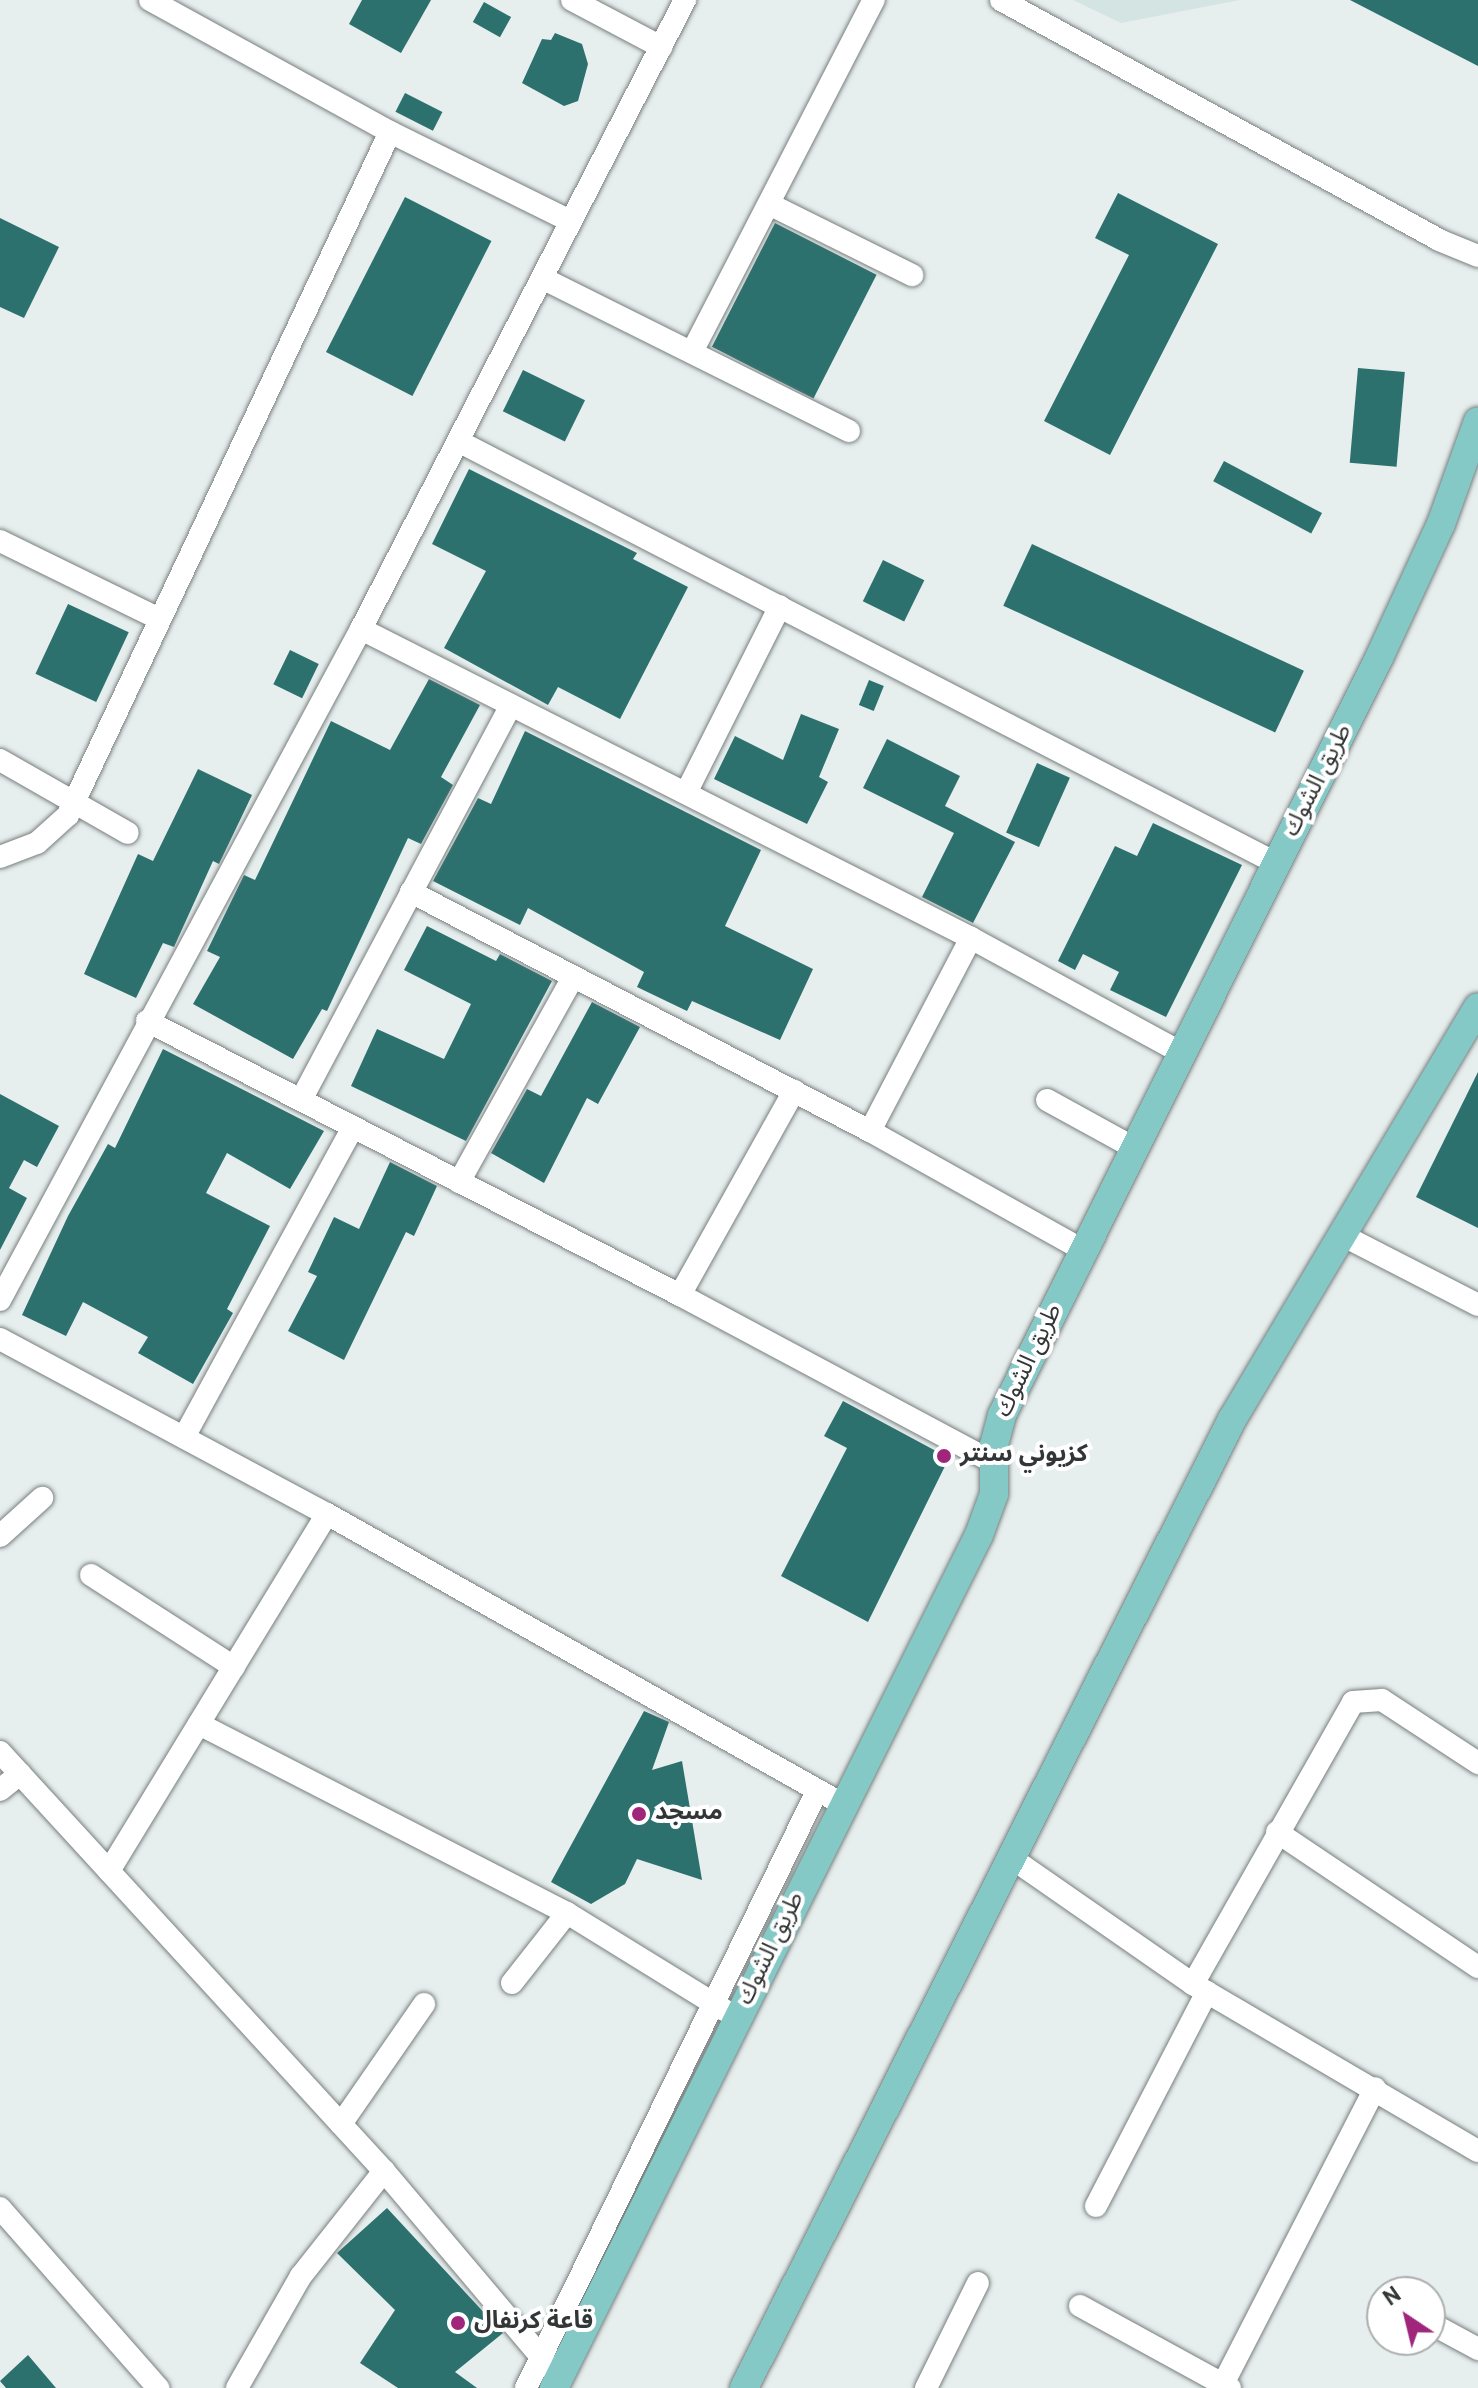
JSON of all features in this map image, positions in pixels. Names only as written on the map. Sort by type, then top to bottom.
[{"type":"main road","name":"طريق الشوك","points":[[551,2375],[726,2011],[844,1805],[991,1508],[1002,1415],[1184,1054],[1417,578],[1478,421]]},
{"type":"main road","points":[[744,2388],[1233,1418],[1340,1234],[1476,1015]]},
{"type":"street","points":[[150,0],[390,132],[570,221]]},
{"type":"street","points":[[572,0],[661,47]]},
{"type":"street","points":[[0,1300],[147,1021],[361,629],[685,0]]},
{"type":"street","points":[[693,350],[874,0]]},
{"type":"street","points":[[1001,0],[1439,240],[1478,256]]},
{"type":"street","points":[[0,857],[54,830],[73,798],[390,132]]},
{"type":"street","points":[[769,204],[912,275]]},
{"type":"street","points":[[542,278],[693,350],[849,431]]},
{"type":"street","points":[[458,441],[1278,864]]},
{"type":"street","points":[[0,541],[159,619]]},
{"type":"street","points":[[686,793],[780,606]]},
{"type":"street","points":[[361,629],[971,938],[1184,1054]]},
{"type":"street","points":[[301,1100],[511,705]]},
{"type":"street","points":[[0,760],[73,798],[128,833]]},
{"type":"street","points":[[411,892],[870,1131],[1085,1251]]},
{"type":"street","points":[[870,1131],[971,938]]},
{"type":"street","points":[[459,1182],[573,977]]},
{"type":"street","points":[[147,1021],[680,1295],[994,1463]]},
{"type":"street","points":[[680,1295],[794,1091]]},
{"type":"street","points":[[1047,1100],[1136,1149]]},
{"type":"street","points":[[184,1437],[353,1127]]},
{"type":"street","points":[[1340,1234],[1478,1305]]},
{"type":"street","points":[[0,1339],[327,1514],[844,1805]]},
{"type":"street","points":[[0,1536],[42,1498]]},
{"type":"street","points":[[109,1871],[327,1514]]},
{"type":"street","points":[[91,1575],[234,1667]]},
{"type":"street","points":[[1096,2206],[1277,1832],[1343,1713],[1360,1699],[1382,1700],[1478,1763]]},
{"type":"street","points":[[199,1724],[567,1913],[726,2011],[817,1791]]},
{"type":"street","points":[[0,1752],[384,2171],[551,2375],[526,2388]]},
{"type":"street","points":[[0,1790],[20,1774]]},
{"type":"street","points":[[1277,1832],[1478,1967]]},
{"type":"street","points":[[1010,1857],[1200,1988],[1478,2151]]},
{"type":"street","points":[[512,1983],[567,1913]]},
{"type":"street","points":[[341,2124],[424,2004]]},
{"type":"street","points":[[1080,2306],[1225,2387],[1375,2088]]},
{"type":"street","points":[[237,2388],[301,2276],[384,2171]]},
{"type":"street","points":[[0,2208],[158,2388]]},
{"type":"street","points":[[926,2388],[978,2283]]},
{"type":"street","points":[[1446,2332],[1478,2349]]},
{"type":"shaded area","points":[[1073,0],[1240,0],[1121,23]]},
{"type":"building","points":[[362,0],[431,0],[401,53],[349,24]]},
{"type":"building","points":[[1350,0],[1478,0],[1478,66]]},
{"type":"building","points":[[484,2],[511,17],[500,37],[473,22]]},
{"type":"building","points":[[555,33],[582,44],[588,64],[578,101],[564,106],[522,83],[542,39],[551,40]]},
{"type":"building","points":[[405,93],[442,112],[433,131],[395,112]]},
{"type":"building","points":[[1118,193],[1218,244],[1110,455],[1044,421],[1129,255],[1095,238]]},
{"type":"building","points":[[405,197],[491,241],[412,396],[326,352]]},
{"type":"building","points":[[0,218],[59,247],[24,318],[0,307]]},
{"type":"building","points":[[775,223],[877,275],[813,399],[712,347]]},
{"type":"building","points":[[1358,368],[1405,372],[1397,467],[1350,463]]},
{"type":"building","points":[[523,370],[585,400],[565,442],[503,411]]},
{"type":"building","points":[[1224,461],[1322,513],[1311,533],[1213,481]]},
{"type":"building","points":[[469,469],[637,553],[633,559],[688,587],[620,719],[558,687],[548,705],[444,648],[486,571],[432,544]]},
{"type":"building","points":[[1032,544],[1304,671],[1275,732],[1003,606]]},
{"type":"building","points":[[883,560],[924,580],[904,622],[863,601]]},
{"type":"building","points":[[68,604],[129,632],[96,702],[35,674]]},
{"type":"building","points":[[290,650],[319,664],[302,698],[273,684]]},
{"type":"building","points":[[429,679],[480,705],[441,777],[453,785],[421,844],[408,838],[327,1011],[322,1009],[293,1059],[193,1004],[220,957],[207,951],[244,875],[255,880],[331,721],[390,750]]},
{"type":"building","points":[[869,680],[884,686],[874,711],[859,705]]},
{"type":"building","points":[[801,714],[839,729],[819,777],[828,782],[807,824],[714,779],[735,736],[783,760]]},
{"type":"building","points":[[525,731],[761,850],[725,926],[813,969],[780,1040],[692,1001],[687,1011],[637,987],[644,972],[528,908],[520,925],[433,881],[478,798],[491,804]]},
{"type":"building","points":[[887,739],[960,776],[945,806],[1015,842],[973,923],[922,897],[954,833],[863,788]]},
{"type":"building","points":[[1037,763],[1070,778],[1039,847],[1006,832]]},
{"type":"building","points":[[198,769],[252,795],[219,864],[213,861],[174,947],[163,943],[136,998],[84,974],[138,854],[153,861]]},
{"type":"building","points":[[1153,823],[1242,865],[1166,1017],[1110,990],[1119,972],[1083,954],[1075,970],[1058,961],[1115,846],[1137,856]]},
{"type":"building","points":[[427,926],[496,961],[500,954],[552,981],[466,1141],[351,1086],[377,1029],[444,1059],[471,1004],[404,970]]},
{"type":"building","points":[[592,1002],[640,1027],[598,1104],[587,1098],[544,1183],[491,1153],[527,1089],[541,1096]]},
{"type":"building","points":[[163,1049],[324,1131],[290,1189],[227,1153],[206,1193],[270,1226],[227,1309],[233,1313],[193,1384],[138,1353],[148,1337],[83,1302],[66,1336],[22,1315],[68,1216],[108,1144],[115,1148]]},
{"type":"building","points":[[1478,1072],[1478,1228],[1416,1197]]},
{"type":"building","points":[[0,1094],[59,1126],[37,1167],[24,1160],[9,1188],[27,1198],[0,1250]]},
{"type":"building","points":[[390,1162],[437,1186],[414,1236],[406,1232],[344,1360],[288,1331],[317,1276],[308,1272],[334,1217],[359,1229]]},
{"type":"building","points":[[843,1401],[949,1458],[868,1622],[781,1576],[847,1448],[824,1436]]},
{"type":"building","name":"مسجد","points":[[644,1711],[669,1722],[652,1770],[682,1761],[702,1880],[637,1859],[625,1884],[591,1904],[551,1882]]},
{"type":"building","points":[[387,2208],[503,2333],[455,2372],[477,2388],[398,2388],[360,2363],[395,2310],[337,2253]]},
{"type":"building","points":[[28,2355],[56,2388],[6,2388],[0,2381]]},
{"type":"place","name":"كزيوني سنتر","points":[[944,1456]]},
{"type":"place","name":"مسجد","points":[[639,1814]]},
{"type":"place","name":"قاعة كرنفال","points":[[458,2323]]}]
